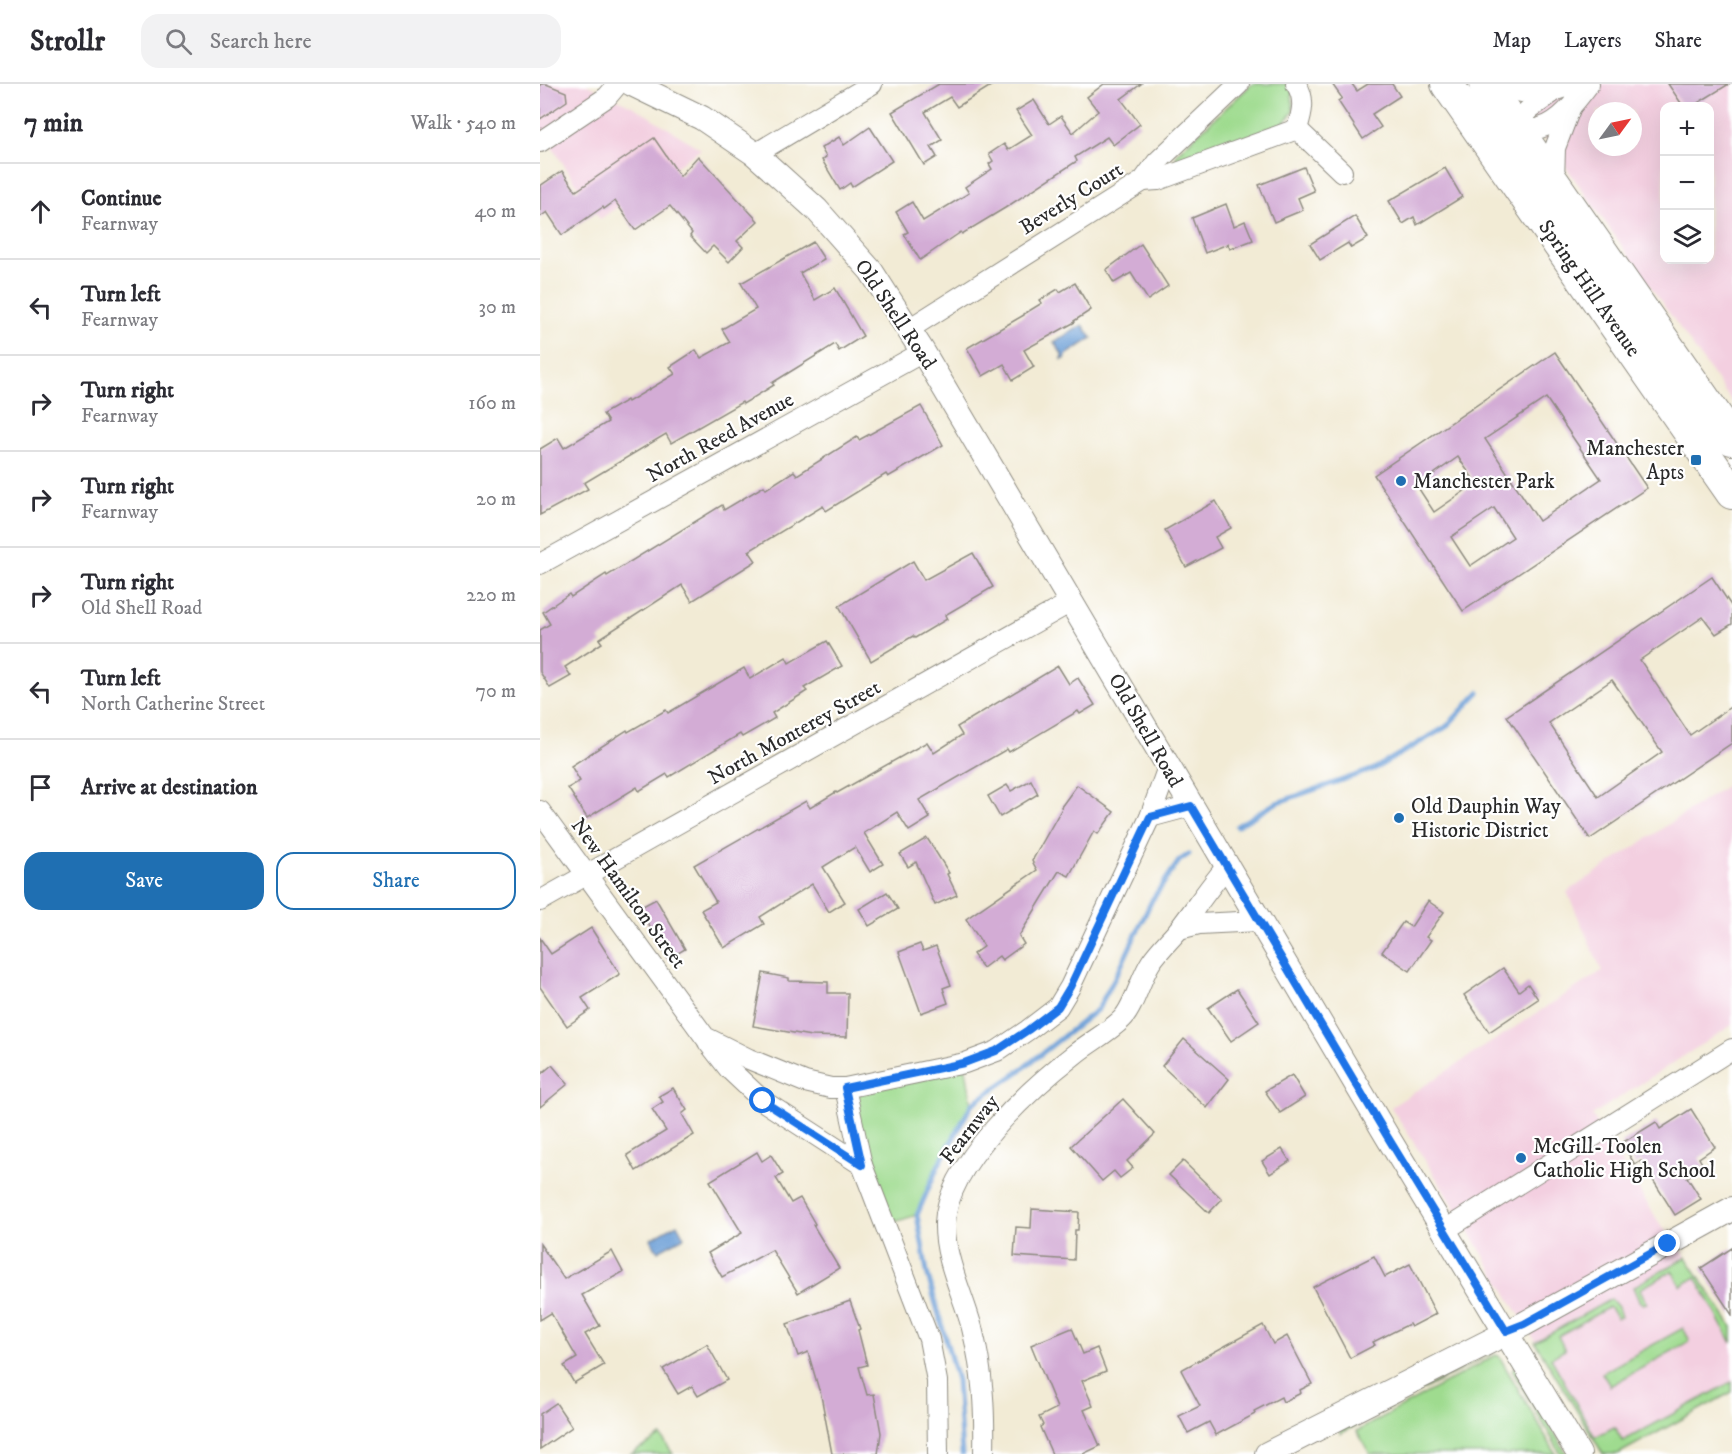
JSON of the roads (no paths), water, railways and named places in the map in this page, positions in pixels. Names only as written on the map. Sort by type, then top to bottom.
[{"type":"main road","name":"Spring Hill Avenue","points":[[1446,84],[1732,493]]},
{"type":"main road","name":"Spring Hill Avenue","points":[[1485,84],[1732,439]]},
{"type":"street","points":[[540,142],[607,97],[618,84]]},
{"type":"street","name":"Old Shell Road","points":[[632,84],[702,118],[755,154],[817,210],[872,271],[909,328],[1259,921],[1578,1454]]},
{"type":"street","points":[[755,154],[872,84]]},
{"type":"street","name":"Beverly Court","points":[[909,328],[1143,181],[1157,162],[1239,84]]},
{"type":"street","points":[[1296,84],[1302,97],[1303,108],[1298,129]]},
{"type":"street","points":[[1492,84],[1521,92],[1565,87]]},
{"type":"street","points":[[1554,181],[1555,148],[1570,109],[1589,84]]},
{"type":"street","points":[[1519,131],[1527,111],[1565,87]]},
{"type":"street","points":[[1492,149],[1519,131],[1542,128],[1570,109]]},
{"type":"street","points":[[1143,181],[1158,180],[1298,129]]},
{"type":"street","points":[[1298,129],[1342,172]]},
{"type":"street","name":"North Reed Avenue","points":[[540,564],[923,352]]},
{"type":"street","name":"North Monterey Street","points":[[540,901],[1071,602]]},
{"type":"street","points":[[705,1037],[749,1059],[805,1082],[831,1088],[845,1088],[964,1063],[996,1051],[1058,1007],[1070,987],[1150,817],[1168,767]]},
{"type":"street","points":[[1150,817],[1191,806]]},
{"type":"street","name":"New Hamilton Street","points":[[540,811],[705,1037]]},
{"type":"street","name":"Fearnway","points":[[984,1454],[985,1406],[982,1378],[972,1327],[958,1286],[945,1223],[950,1198],[959,1177],[972,1157],[1016,1106],[1073,1055],[1124,1018],[1151,961],[1179,929],[1227,866]]},
{"type":"street","points":[[1179,929],[1199,924],[1259,921]]},
{"type":"street","points":[[705,1037],[729,1069],[763,1101],[862,1165]]},
{"type":"street","points":[[1445,1230],[1732,1049]]},
{"type":"street","points":[[845,1088],[862,1165],[929,1339],[937,1381],[938,1454]]},
{"type":"street","points":[[1267,1454],[1506,1331],[1524,1324],[1732,1209]]},
{"type":"water","points":[[1083,325],[1092,338],[1062,360],[1062,354],[1054,342]]},
{"type":"water","points":[[677,1224],[684,1237],[658,1251],[650,1239]]},
{"type":"waterway","points":[[1237,826],[1276,803],[1374,769],[1446,727],[1479,692]]},
{"type":"waterway","points":[[962,1454],[957,1380],[927,1272],[917,1215],[938,1166],[972,1104],[1017,1073],[1098,1009],[1152,900],[1179,861],[1189,854]]},
{"type":"place","name":"Manchester Apts","points":[[1696,460]]},
{"type":"place","name":"Manchester Park","points":[[1401,481]]},
{"type":"place","name":"Old Dauphin Way Historic District","points":[[1399,818]]},
{"type":"place","name":"McGill-Toolen Catholic High School","points":[[1521,1158]]}]
